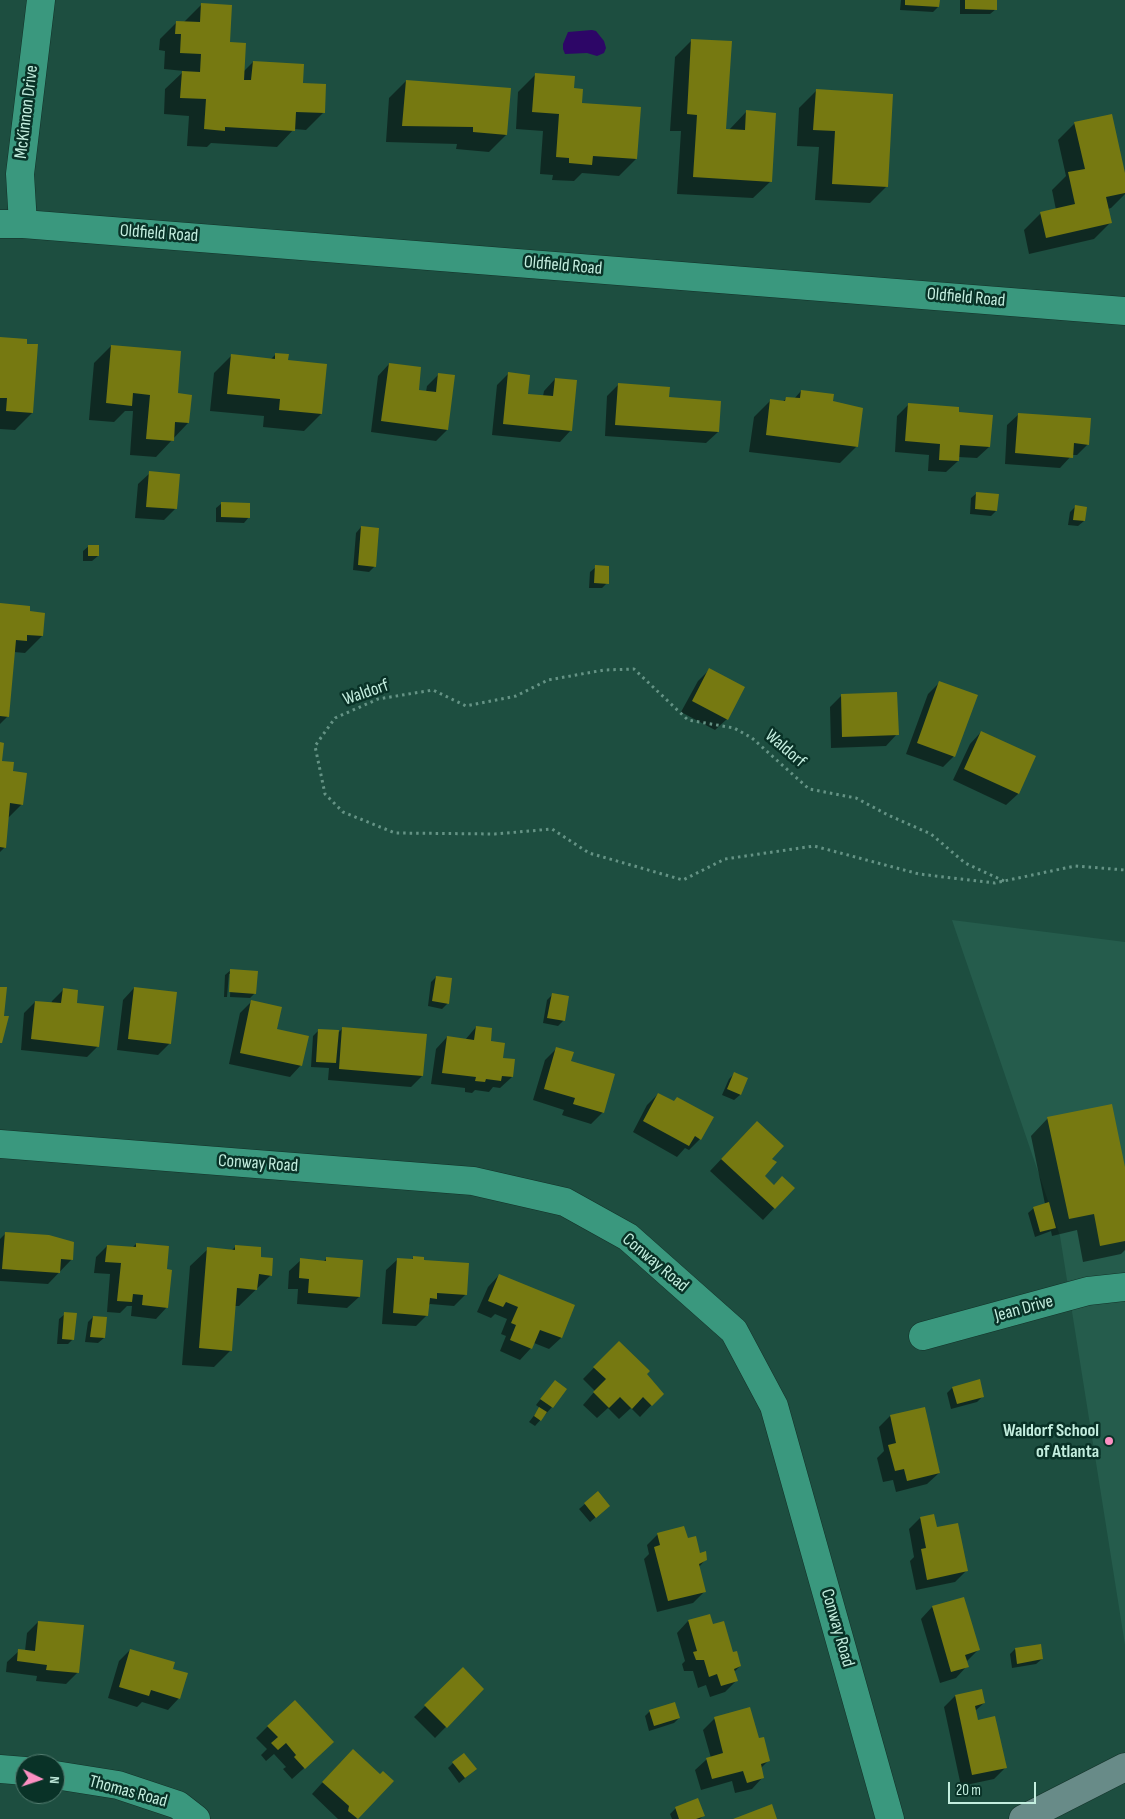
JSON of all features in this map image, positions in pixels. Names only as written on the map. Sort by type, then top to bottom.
[{"type":"main road","points":[[1023,1819],[1124,1769]]},
{"type":"street","name":"McKinnon Drive","points":[[11,224],[20,174],[42,0]]},
{"type":"street","name":"Oldfield Road","points":[[11,224],[1125,311]]},
{"type":"street","name":"Conway Road","points":[[0,1144],[473,1181],[565,1202],[628,1237],[734,1331],[774,1406],[890,1819]]},
{"type":"street","name":"Jean Drive","points":[[924,1336],[1088,1291],[1125,1287]]},
{"type":"street","points":[[0,1768],[15,1769]]},
{"type":"street","name":"Thomas Road","points":[[65,1776],[118,1785],[178,1805],[196,1819]]},
{"type":"path","name":"Waldorf","points":[[1004,881],[965,863],[931,834],[856,798],[809,789],[752,738],[734,728],[688,720],[634,668],[604,670],[548,680],[516,696],[466,706],[433,690],[378,699],[335,718],[315,746],[325,794],[343,812],[395,833],[495,834],[552,829],[589,853],[683,880],[725,859],[814,846],[919,874],[995,883],[1075,866],[1125,870]]},
{"type":"shaded area","points":[[596,31],[604,41],[606,48],[604,53],[597,56],[587,53],[565,54],[563,44],[568,32]]},
{"type":"shaded area","name":"Waldorf School of Atlanta","points":[[952,920],[1125,942],[1125,1645],[1060,1236]]},
{"type":"building","points":[[905,0],[940,0],[939,7],[905,5]]},
{"type":"building","points":[[965,0],[997,0],[997,10],[965,9]]},
{"type":"building","points":[[201,3],[232,5],[230,42],[246,43],[244,80],[251,80],[253,61],[304,64],[303,83],[326,84],[325,113],[296,112],[295,131],[225,127],[225,131],[204,129],[206,99],[180,98],[182,71],[200,72],[201,54],[180,53],[181,34],[175,34],[176,21],[200,22]]},
{"type":"building","points":[[691,39],[732,41],[726,129],[745,130],[746,110],[776,113],[772,182],[693,177],[697,115],[687,114]]},
{"type":"building","points":[[535,73],[575,76],[574,88],[583,89],[582,103],[641,107],[637,159],[593,156],[592,165],[569,163],[569,158],[556,157],[559,114],[532,112]]},
{"type":"building","points":[[406,80],[511,88],[507,135],[473,132],[473,127],[402,126]]},
{"type":"building","points":[[816,89],[893,94],[888,187],[832,184],[835,131],[813,130]]},
{"type":"building","points":[[1112,114],[1125,173],[1125,193],[1106,197],[1112,223],[1046,238],[1040,212],[1075,204],[1068,172],[1085,169],[1074,122]]},
{"type":"building","points":[[0,337],[27,339],[27,344],[38,344],[33,413],[6,411],[7,398],[0,398]]},
{"type":"building","points":[[111,345],[181,351],[178,393],[192,395],[189,423],[175,422],[174,441],[146,439],[150,395],[133,393],[132,406],[106,403]]},
{"type":"building","points":[[275,353],[289,354],[288,360],[327,364],[322,414],[279,410],[280,399],[227,394],[231,354],[275,359]]},
{"type":"building","points":[[389,363],[421,367],[419,390],[436,392],[438,373],[455,375],[448,430],[381,421]]},
{"type":"building","points":[[508,372],[530,375],[528,394],[553,396],[555,378],[577,380],[572,431],[503,424]]},
{"type":"building","points":[[618,383],[670,387],[669,397],[721,401],[719,432],[615,425]]},
{"type":"building","points":[[801,390],[834,394],[833,401],[863,408],[858,447],[766,435],[770,399],[785,401],[786,397],[800,398]]},
{"type":"building","points":[[908,403],[959,407],[959,412],[993,415],[990,447],[960,445],[959,461],[939,460],[940,444],[905,441]]},
{"type":"building","points":[[1018,413],[1091,418],[1089,445],[1074,443],[1073,458],[1015,453]]},
{"type":"building","points":[[149,471],[180,474],[177,509],[146,507]]},
{"type":"building","points":[[976,492],[999,494],[997,511],[975,509]]},
{"type":"building","points":[[221,502],[250,503],[250,518],[221,517]]},
{"type":"building","points":[[1075,505],[1087,507],[1085,521],[1073,520]]},
{"type":"building","points":[[361,526],[379,528],[376,567],[358,565]]},
{"type":"building","points":[[88,545],[99,545],[99,556],[88,556]]},
{"type":"building","points":[[595,565],[609,566],[609,584],[594,583]]},
{"type":"building","points":[[0,603],[30,606],[30,611],[45,613],[43,636],[27,635],[27,641],[16,640],[9,717],[0,716]]},
{"type":"building","points":[[709,668],[745,687],[728,720],[692,701]]},
{"type":"building","points":[[939,681],[978,695],[955,757],[917,743]]},
{"type":"building","points":[[897,692],[899,735],[842,737],[841,694]]},
{"type":"building","points":[[981,731],[1036,756],[1019,794],[964,769]]},
{"type":"building","points":[[0,742],[4,743],[2,761],[14,762],[13,771],[27,773],[23,805],[10,803],[6,848],[0,847]]},
{"type":"building","points":[[230,969],[258,971],[256,994],[229,992]]},
{"type":"building","points":[[436,976],[452,978],[449,1004],[432,1001]]},
{"type":"building","points":[[0,987],[7,987],[4,1016],[9,1016],[2,1043],[0,1043]]},
{"type":"building","points":[[134,987],[177,992],[171,1044],[128,1039]]},
{"type":"building","points":[[63,988],[78,990],[77,1003],[104,1006],[99,1047],[31,1039],[35,1001],[61,1003]]},
{"type":"building","points":[[552,993],[569,996],[565,1021],[547,1018]]},
{"type":"building","points":[[251,1000],[282,1007],[277,1029],[309,1036],[302,1066],[240,1053]]},
{"type":"building","points":[[476,1026],[492,1028],[491,1041],[505,1043],[503,1058],[515,1059],[513,1077],[502,1076],[501,1081],[486,1079],[485,1082],[475,1081],[476,1077],[442,1073],[447,1036],[474,1040]]},
{"type":"building","points":[[342,1027],[427,1034],[423,1076],[339,1069]]},
{"type":"building","points":[[318,1029],[339,1030],[336,1063],[316,1062]]},
{"type":"building","points":[[556,1047],[574,1052],[571,1061],[615,1074],[604,1113],[573,1104],[575,1098],[544,1089]]},
{"type":"building","points":[[734,1072],[748,1078],[741,1095],[727,1089]]},
{"type":"building","points":[[658,1093],[674,1101],[677,1097],[714,1117],[701,1140],[695,1136],[689,1146],[643,1121]]},
{"type":"building","points":[[1112,1104],[1125,1167],[1125,1241],[1100,1246],[1094,1214],[1069,1219],[1047,1117]]},
{"type":"building","points":[[757,1121],[784,1146],[772,1159],[777,1162],[765,1176],[774,1185],[782,1176],[795,1188],[775,1209],[721,1159]]},
{"type":"building","points":[[1049,1202],[1056,1228],[1040,1232],[1033,1207]]},
{"type":"building","points":[[5,1232],[49,1235],[74,1242],[73,1260],[61,1259],[60,1273],[2,1269]]},
{"type":"building","points":[[136,1243],[169,1246],[167,1269],[172,1270],[168,1308],[142,1305],[143,1295],[133,1294],[132,1302],[117,1301],[121,1263],[105,1262],[107,1245],[136,1247]]},
{"type":"building","points":[[235,1245],[261,1247],[261,1257],[273,1258],[272,1276],[259,1274],[257,1290],[237,1288],[232,1351],[199,1348],[207,1247],[235,1250]]},
{"type":"building","points":[[413,1256],[424,1257],[424,1260],[469,1263],[467,1295],[437,1293],[437,1299],[430,1298],[428,1316],[393,1313],[397,1258],[413,1259]]},
{"type":"building","points":[[326,1257],[363,1260],[360,1297],[308,1293],[309,1279],[299,1278],[300,1258],[326,1261]]},
{"type":"building","points":[[499,1274],[575,1305],[562,1338],[540,1330],[532,1349],[510,1340],[516,1325],[511,1323],[518,1307],[506,1302],[503,1307],[488,1301]]},
{"type":"building","points":[[64,1312],[77,1313],[74,1340],[62,1339]]},
{"type":"building","points":[[93,1316],[107,1317],[105,1338],[90,1337]]},
{"type":"building","points":[[619,1341],[650,1371],[647,1374],[664,1394],[652,1406],[643,1397],[632,1409],[620,1397],[609,1408],[593,1392],[606,1379],[593,1367]]},
{"type":"building","points":[[980,1379],[984,1397],[957,1404],[952,1387]]},
{"type":"building","points":[[555,1380],[567,1389],[553,1408],[540,1399]]},
{"type":"building","points":[[539,1407],[547,1412],[541,1421],[534,1416]]},
{"type":"building","points":[[925,1407],[940,1473],[907,1481],[904,1469],[895,1471],[888,1445],[896,1443],[890,1415]]},
{"type":"building","points":[[598,1491],[610,1506],[596,1518],[584,1503]]},
{"type":"building","points":[[934,1514],[937,1527],[958,1523],[968,1571],[927,1580],[921,1549],[926,1548],[920,1517]]},
{"type":"building","points":[[684,1526],[688,1538],[696,1536],[700,1553],[706,1551],[707,1560],[699,1564],[706,1592],[668,1601],[654,1547],[660,1545],[657,1533]]},
{"type":"building","points":[[964,1597],[980,1650],[965,1655],[969,1667],[951,1672],[932,1606]]},
{"type":"building","points":[[710,1614],[713,1624],[724,1621],[733,1652],[737,1651],[741,1666],[734,1669],[738,1681],[721,1686],[717,1674],[709,1677],[704,1660],[696,1660],[693,1652],[697,1651],[688,1620]]},
{"type":"building","points":[[38,1621],[84,1625],[79,1673],[46,1670],[47,1665],[17,1661],[18,1649],[35,1651]]},
{"type":"building","points":[[1041,1644],[1043,1659],[1017,1664],[1015,1648]]},
{"type":"building","points":[[130,1649],[175,1662],[173,1669],[188,1673],[180,1699],[151,1690],[149,1696],[119,1687]]},
{"type":"building","points":[[463,1667],[484,1689],[447,1728],[424,1705]]},
{"type":"building","points":[[982,1689],[985,1703],[975,1706],[978,1720],[995,1716],[1007,1768],[972,1775],[955,1695]]},
{"type":"building","points":[[295,1700],[334,1742],[305,1769],[294,1757],[296,1755],[286,1743],[278,1750],[271,1743],[278,1737],[267,1726]]},
{"type":"building","points":[[675,1702],[680,1718],[654,1726],[649,1710]]},
{"type":"building","points":[[750,1707],[759,1738],[764,1737],[770,1761],[761,1764],[764,1778],[747,1783],[743,1771],[712,1779],[706,1758],[723,1753],[714,1717]]},
{"type":"building","points":[[353,1749],[380,1774],[383,1771],[394,1781],[358,1819],[348,1811],[349,1806],[322,1782]]},
{"type":"building","points":[[464,1753],[477,1769],[465,1778],[452,1762]]},
{"type":"building","points":[[698,1798],[705,1816],[696,1819],[679,1819],[675,1807]]},
{"type":"building","points":[[772,1804],[777,1819],[733,1819]]},
{"type":"place","name":"Waldorf School of Atlanta","points":[[1109,1441]]}]
